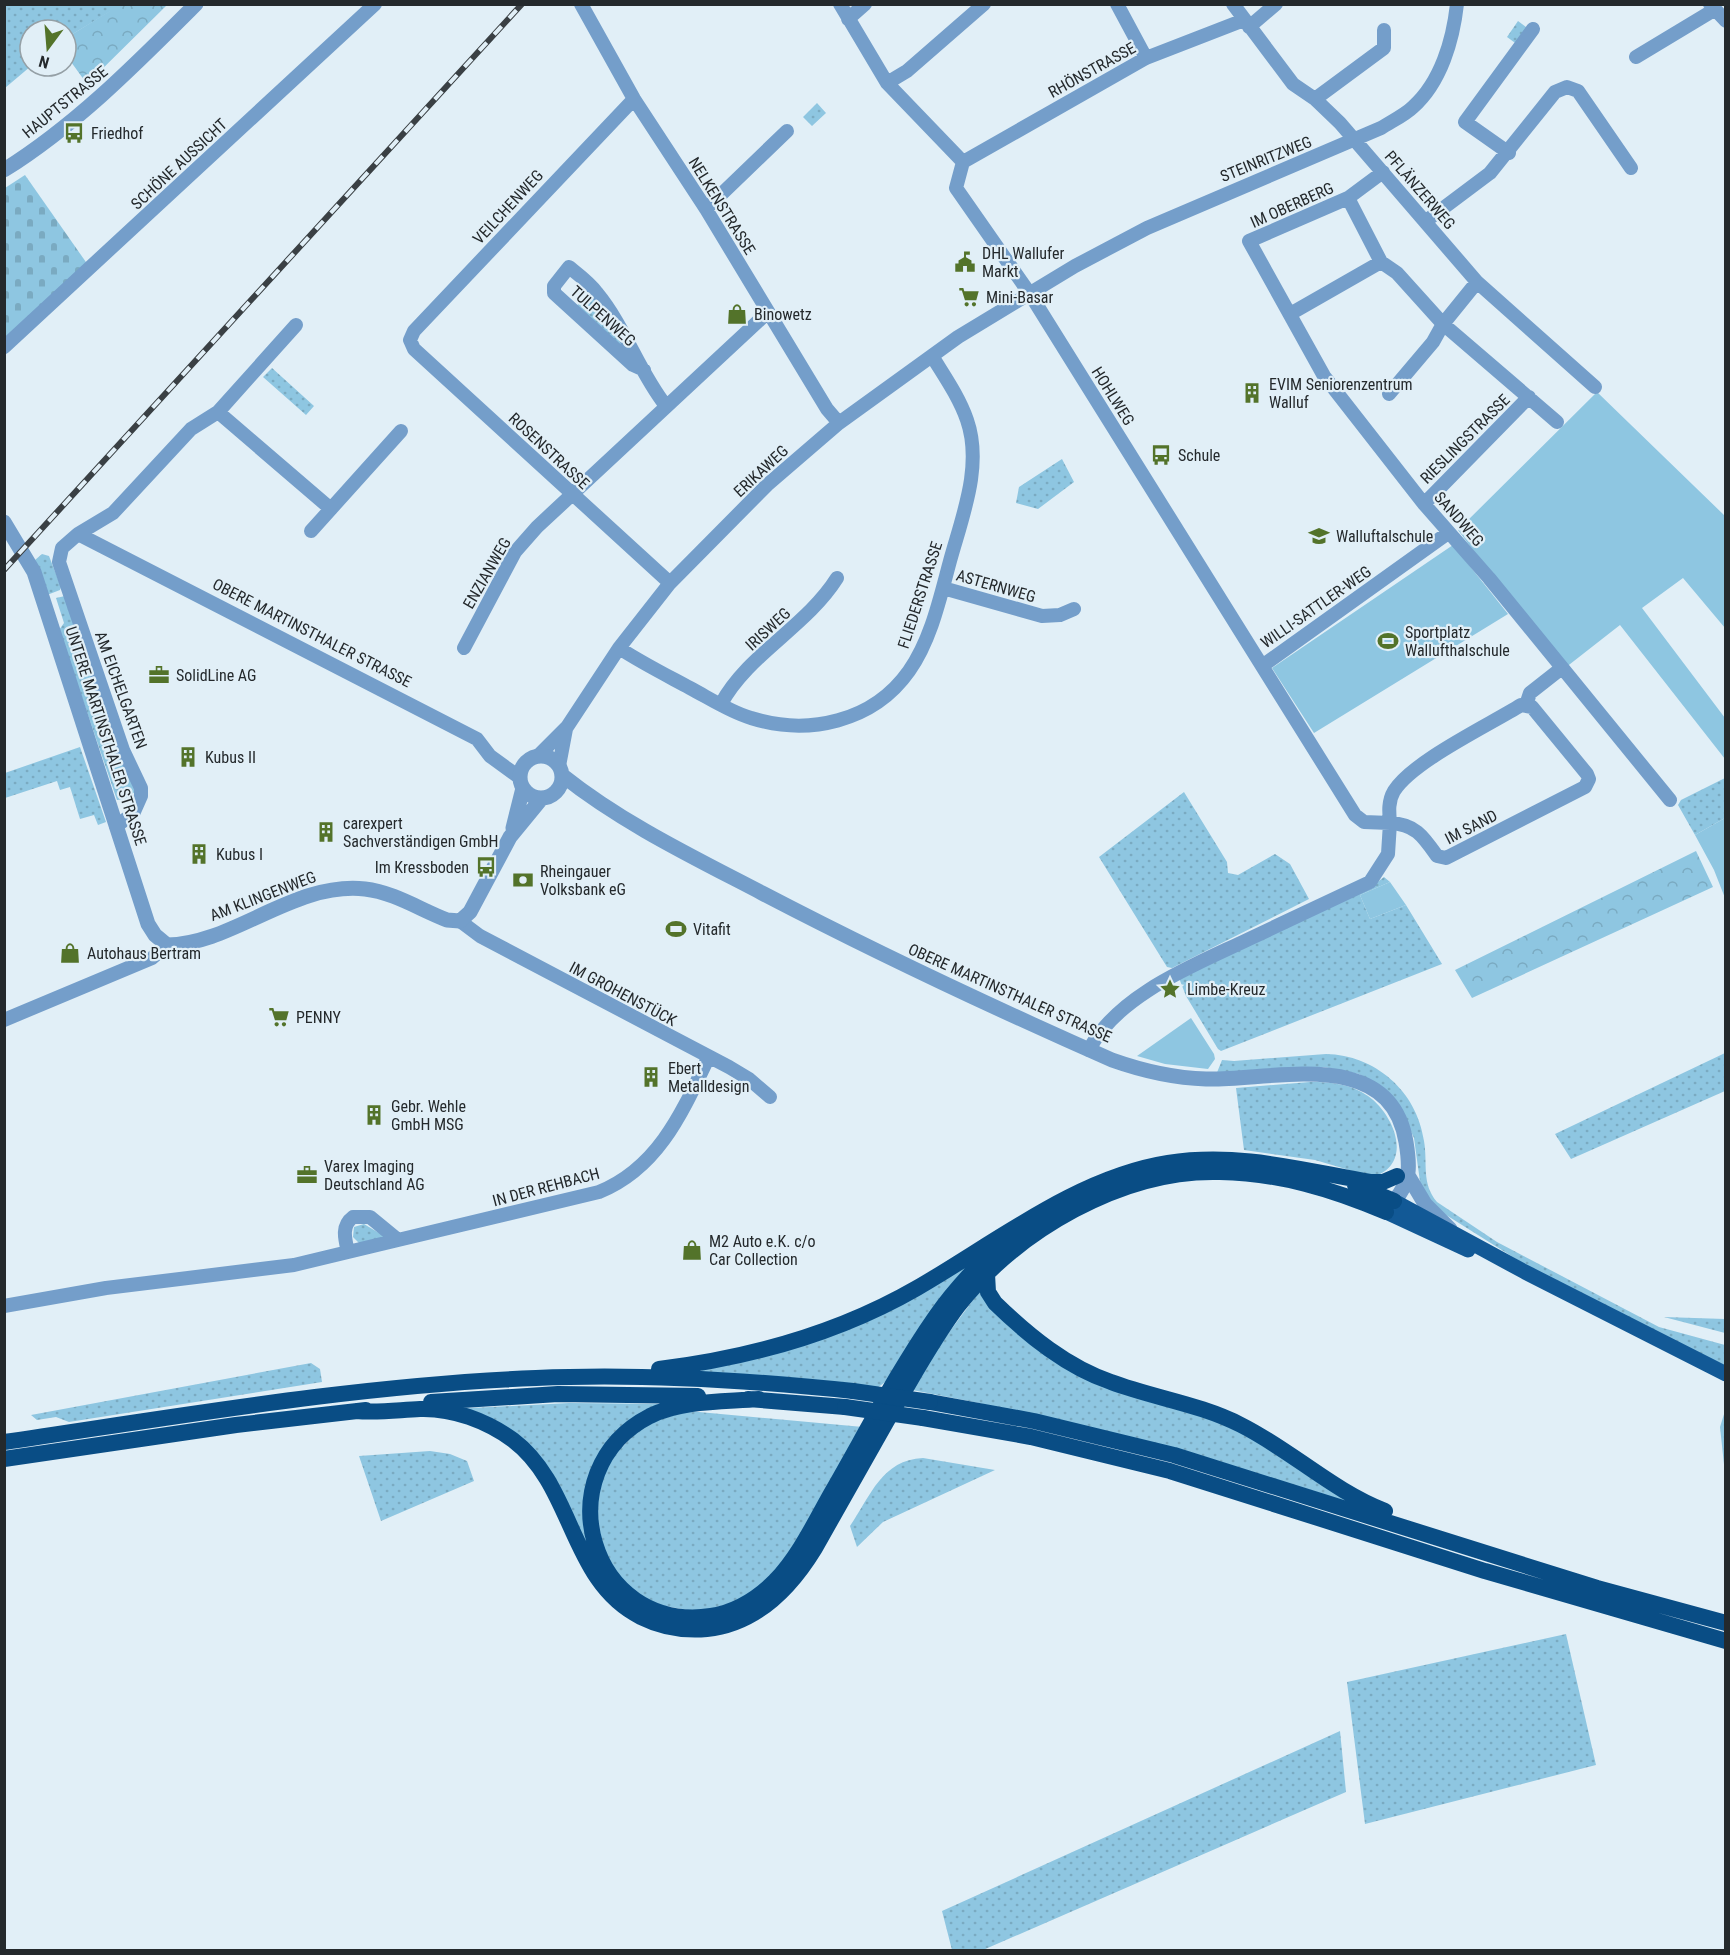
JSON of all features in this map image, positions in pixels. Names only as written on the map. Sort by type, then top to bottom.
[{"type":"highway","points":[[4,1442],[309,1398],[476,1381],[598,1376],[668,1368],[734,1356],[823,1330],[915,1289],[1093,1186],[1117,1176],[1166,1163],[1200,1159],[1247,1160],[1306,1168],[1372,1182],[1403,1177]]},
{"type":"highway","points":[[1306,1168],[1390,1204]]},
{"type":"highway","points":[[356,1411],[376,1413],[421,1409],[449,1412],[477,1420],[502,1433],[525,1450],[544,1472],[559,1496],[589,1566],[613,1598],[635,1614],[659,1624],[685,1629],[713,1628],[752,1615],[774,1600],[793,1581],[815,1548],[929,1348],[959,1305],[987,1274],[1029,1239],[1075,1210],[1128,1188],[1187,1174],[1248,1173],[1304,1182],[1390,1204]]},
{"type":"highway","points":[[759,1399],[689,1405],[662,1411],[632,1428],[605,1457],[591,1496],[590,1519],[593,1540],[600,1560],[614,1580],[641,1603],[674,1615],[711,1616],[746,1604],[774,1581],[797,1553],[904,1366],[935,1317],[974,1270],[1021,1226]]},
{"type":"highway","points":[[987,1274],[988,1292],[995,1304],[1070,1363],[1111,1382],[1183,1402],[1230,1420],[1258,1434],[1363,1501],[1425,1526],[1442,1539]]},
{"type":"highway","points":[[598,1376],[721,1380],[853,1391],[930,1402],[1057,1425],[1174,1455],[1597,1588],[1725,1623]]},
{"type":"highway","points":[[4,1459],[318,1415],[457,1400],[558,1394],[659,1394],[759,1399],[845,1407],[1031,1437],[1138,1462],[1239,1491],[1485,1571],[1725,1641]]},
{"type":"main road","points":[[1390,1204],[1453,1231],[1525,1272],[1725,1374]]},
{"type":"main road","points":[[1390,1204],[1489,1259],[1525,1272]]},
{"type":"street","name":"HAUPTSTRASSE","points":[[4,170],[56,134],[124,77],[196,4]]},
{"type":"street","name":"SCHÖNE AUSSICHT","points":[[4,347],[375,4]]},
{"type":"street","name":"NELKENSTRASSE","points":[[581,4],[634,99],[706,209],[827,409],[839,423]]},
{"type":"street","points":[[840,4],[887,83],[963,162]]},
{"type":"street","points":[[848,19],[865,4]]},
{"type":"street","points":[[887,83],[907,71],[984,4]]},
{"type":"street","points":[[1117,4],[1146,58]]},
{"type":"street","name":"PFLÄNZERWEG","points":[[1233,4],[1293,84],[1316,99],[1383,172],[1477,282],[1595,387]]},
{"type":"street","name":"RHÖNSTRASSE","points":[[963,162],[1146,58],[1246,23],[1276,4]]},
{"type":"street","name":"STEINRITZWEG","points":[[1030,294],[1075,266],[1147,228],[1354,141],[1382,128],[1414,107],[1435,78],[1454,35],[1457,4]]},
{"type":"street","points":[[1636,57],[1712,7],[1725,21]]},
{"type":"street","points":[[1509,153],[1465,122],[1533,29]]},
{"type":"street","points":[[1316,99],[1384,48],[1384,30]]},
{"type":"street","points":[[1426,221],[1477,185],[1509,153],[1555,92],[1567,87],[1578,91],[1631,168]]},
{"type":"street","name":"VEILCHENWEG","points":[[410,340],[421,323],[634,99]]},
{"type":"street","points":[[706,209],[787,131]]},
{"type":"street","name":"HOHLWEG","points":[[963,162],[956,188],[1030,294],[1359,819],[1371,824],[1390,823]]},
{"type":"street","name":"IM OBERBERG","points":[[1249,242],[1348,198],[1383,172]]},
{"type":"street","name":"IM OBERBERG","points":[[1348,198],[1381,262]]},
{"type":"street","name":"SANDWEG","points":[[1249,242],[1324,376],[1424,504],[1670,800]]},
{"type":"street","points":[[1290,314],[1381,262]]},
{"type":"street","name":"RIESLINGSTRASSE","points":[[1381,262],[1397,273],[1443,324],[1557,422]]},
{"type":"street","name":"TULPENWEG","points":[[644,369],[633,364],[556,297],[554,286],[569,267],[598,293],[644,369],[666,406]]},
{"type":"street","points":[[1389,394],[1433,342],[1443,324],[1477,282]]},
{"type":"street","name":"ERIKAWEG","points":[[539,755],[567,727],[619,648],[670,583],[767,485],[839,423],[958,337],[1030,294]]},
{"type":"street","points":[[572,495],[768,312]]},
{"type":"street","points":[[78,534],[113,513],[191,429],[218,412],[296,325]]},
{"type":"street","name":"ROSENSTRASSE","points":[[410,340],[414,349],[670,583]]},
{"type":"street","name":"FLIEDERSTRASSE","points":[[619,648],[749,718],[788,726],[829,723],[858,714],[888,694],[909,671],[925,641],[943,588],[972,476],[973,456],[968,421],[956,394],[932,356]]},
{"type":"street","name":"RIESLINGSTRASSE","points":[[1424,504],[1528,397]]},
{"type":"street","points":[[218,412],[331,509]]},
{"type":"street","points":[[311,531],[401,431]]},
{"type":"street","name":"ENZIANWEG","points":[[464,648],[515,552],[538,526],[572,495]]},
{"type":"street","name":"UNTERE MARTINSTHALER STRASSE","points":[[4,522],[34,572],[148,924],[155,935],[174,944]]},
{"type":"street","name":"WILLI-SATTLER-WEG","points":[[1262,666],[1449,532]]},
{"type":"street","name":"AM EICHELGARTEN","points":[[78,534],[67,542],[59,556],[68,591],[123,750],[141,788],[141,796],[133,814],[116,826]]},
{"type":"street","name":"OBERE MARTINSTHALER STRASSE","points":[[78,534],[477,739],[490,756],[521,782]]},
{"type":"street","name":"IRISWEG","points":[[721,704],[732,685],[823,601],[837,578]]},
{"type":"street","name":"ASTERNWEG","points":[[943,588],[1042,616],[1060,615],[1074,609]]},
{"type":"street","points":[[1089,1050],[1102,1028],[1113,1017],[1170,977],[1370,882],[1388,854],[1390,823],[1388,810],[1392,794],[1423,764],[1526,705],[1530,693],[1558,671]]},
{"type":"street","name":"IM SAND","points":[[1390,823],[1402,823],[1414,828],[1422,834],[1437,856],[1446,858],[1585,788],[1589,779],[1587,774],[1532,707],[1526,705]]},
{"type":"street","name":"ERIKAWEG","points":[[561,771],[567,727]]},
{"type":"street","points":[[460,921],[470,912],[510,837],[548,795],[561,785],[561,771],[550,758],[539,755],[527,760],[510,837]]},
{"type":"street","name":"OBERE MARTINSTHALER STRASSE","points":[[561,771],[592,799],[732,877],[855,941],[1089,1050],[1139,1069],[1184,1078],[1336,1074],[1354,1078],[1368,1085],[1394,1109],[1404,1130],[1407,1152],[1403,1177],[1390,1204]]},
{"type":"street","points":[[521,782],[531,796],[548,795]]},
{"type":"street","name":"OBERE MARTINSTHALER STRASSE","points":[[548,795],[592,799]]},
{"type":"street","name":"AM KLINGENWEG","points":[[4,1020],[152,958],[174,944],[326,891],[368,889],[447,920],[460,921]]},
{"type":"street","name":"IM GROHENSTÜCK","points":[[460,921],[480,936],[749,1079],[770,1097]]},
{"type":"street","name":"IN DER REHBACH","points":[[4,1306],[106,1288],[294,1265],[598,1192],[620,1182],[644,1166],[668,1136],[708,1058]]},
{"type":"street","points":[[1403,1177],[1425,1204],[1453,1231]]},
{"type":"street","points":[[348,1252],[346,1224],[353,1217],[370,1217],[398,1240]]},
{"type":"green space","points":[[5,5],[111,5],[111,11],[78,31],[78,18],[18,18],[18,77],[5,88]]},
{"type":"green space","points":[[111,5],[167,5],[87,84],[78,72],[78,31],[110,11]]},
{"type":"green space","points":[[1518,21],[1530,30],[1518,45],[1507,37]]},
{"type":"green space","points":[[817,103],[826,113],[812,126],[803,117]]},
{"type":"green space","points":[[25,175],[88,265],[5,342],[5,188]]},
{"type":"green space","points":[[591,293],[635,362],[574,308]]},
{"type":"green space","points":[[272,368],[314,406],[306,415],[263,377]]},
{"type":"green space","points":[[1597,392],[1725,516],[1725,628],[1683,578],[1642,608],[1725,718],[1725,759],[1620,625],[1565,668],[1458,530]]},
{"type":"green space","points":[[1062,459],[1074,482],[1038,509],[1016,503],[1019,487]]},
{"type":"green space","name":"Sportplatz Wallufthalschule","points":[[1453,545],[1508,614],[1314,733],[1272,668]]},
{"type":"green space","points":[[42,554],[49,556],[61,587],[60,590],[47,595],[35,560]]},
{"type":"green space","points":[[65,596],[137,790],[126,799],[117,800],[59,630],[64,623],[56,598]]},
{"type":"green space","points":[[80,747],[106,822],[98,825],[94,815],[80,819],[70,787],[60,790],[57,781],[5,798],[5,773]]},
{"type":"green space","points":[[1725,778],[1725,818],[1695,835],[1678,805],[1681,800]]},
{"type":"green space","points":[[1184,792],[1227,862],[1228,873],[1238,875],[1275,854],[1290,864],[1309,899],[1172,968],[1167,967],[1099,857]]},
{"type":"green space","points":[[1725,818],[1725,898],[1714,870],[1695,835]]},
{"type":"green space","points":[[1696,851],[1713,887],[1472,998],[1455,970]]},
{"type":"green space","points":[[1384,877],[1390,882],[1360,895],[1370,919],[1406,905],[1442,964],[1221,1051],[1218,1049],[1186,996],[1179,978],[1375,884]]},
{"type":"green space","points":[[1390,882],[1406,905],[1370,919],[1360,895]]},
{"type":"green space","points":[[1191,1018],[1214,1054],[1215,1059],[1208,1069],[1165,1064],[1137,1056]]},
{"type":"green space","points":[[1725,1053],[1725,1091],[1571,1159],[1555,1134]]},
{"type":"green space","points":[[1326,1054],[1361,1061],[1391,1079],[1403,1092],[1413,1106],[1420,1123],[1427,1180],[1437,1202],[1497,1242],[1659,1327],[1725,1345],[1725,1366],[1527,1266],[1435,1208],[1421,1189],[1414,1138],[1399,1106],[1376,1084],[1359,1074],[1324,1067],[1216,1075],[1222,1060]]},
{"type":"green space","points":[[1310,1082],[1348,1086],[1378,1104],[1386,1115],[1396,1139],[1397,1151],[1386,1171],[1373,1177],[1315,1160],[1244,1150],[1236,1088]]},
{"type":"green space","points":[[364,1224],[385,1238],[360,1244],[353,1237],[354,1227]]},
{"type":"green space","points":[[980,1253],[888,1380],[877,1388],[700,1373],[705,1366],[776,1351]]},
{"type":"green space","points":[[982,1288],[1029,1340],[1235,1428],[1356,1504],[979,1403],[907,1389]]},
{"type":"green space","points":[[1664,1317],[1725,1319],[1725,1333]]},
{"type":"green space","points":[[311,1363],[320,1369],[322,1382],[69,1422],[56,1417],[37,1420],[31,1415]]},
{"type":"green space","points":[[569,1403],[669,1404],[642,1415],[583,1510],[587,1542],[593,1558],[544,1466],[452,1409]]},
{"type":"green space","points":[[688,1411],[863,1427],[788,1557],[748,1598],[700,1612],[647,1603],[615,1575],[593,1523],[603,1468],[643,1425]]},
{"type":"green space","points":[[1725,1411],[1725,1474],[1720,1427]]},
{"type":"green space","points":[[430,1451],[450,1454],[467,1461],[474,1481],[381,1521],[359,1456]]},
{"type":"green space","points":[[923,1458],[995,1470],[883,1522],[857,1547],[850,1526],[879,1481],[897,1465]]},
{"type":"green space","points":[[1566,1634],[1596,1765],[1365,1824],[1347,1682]]},
{"type":"green space","points":[[1340,1731],[1346,1792],[983,1950],[952,1950],[942,1911]]},
{"type":"railway","points":[[4,570],[522,4]]},
{"type":"place","name":"Friedhof","points":[[74,133]]},
{"type":"place","name":"DHL Wallufer Markt","points":[[965,262]]},
{"type":"place","name":"Mini-Basar","points":[[969,297]]},
{"type":"place","name":"Binowetz","points":[[737,314]]},
{"type":"place","name":"EVIM Seniorenzentrum Walluf","points":[[1252,393]]},
{"type":"place","name":"Schule","points":[[1161,455]]},
{"type":"place","name":"Walluftalschule","points":[[1319,536]]},
{"type":"place","name":"Sportplatz Wallufthalschule","points":[[1388,641]]},
{"type":"place","name":"SolidLine AG","points":[[159,675]]},
{"type":"place","name":"Kubus II","points":[[188,757]]},
{"type":"place","name":"carexpert Sachverständigen GmbH","points":[[326,832]]},
{"type":"place","name":"Kubus I","points":[[199,854]]},
{"type":"place","name":"Im Kressboden","points":[[486,867]]},
{"type":"place","name":"Rheingauer Volksbank eG","points":[[523,880]]},
{"type":"place","name":"Vitafit","points":[[676,929]]},
{"type":"place","name":"Autohaus Bertram","points":[[70,953]]},
{"type":"place","name":"Limbe-Kreuz","points":[[1170,989]]},
{"type":"place","name":"PENNY","points":[[279,1017]]},
{"type":"place","name":"Ebert Metalldesign","points":[[651,1077]]},
{"type":"place","name":"Gebr. Wehle GmbH MSG","points":[[374,1115]]},
{"type":"place","name":"Varex Imaging Deutschland AG","points":[[307,1175]]},
{"type":"place","name":"M2 Auto e.K. c/o Car Collection","points":[[692,1250]]}]
